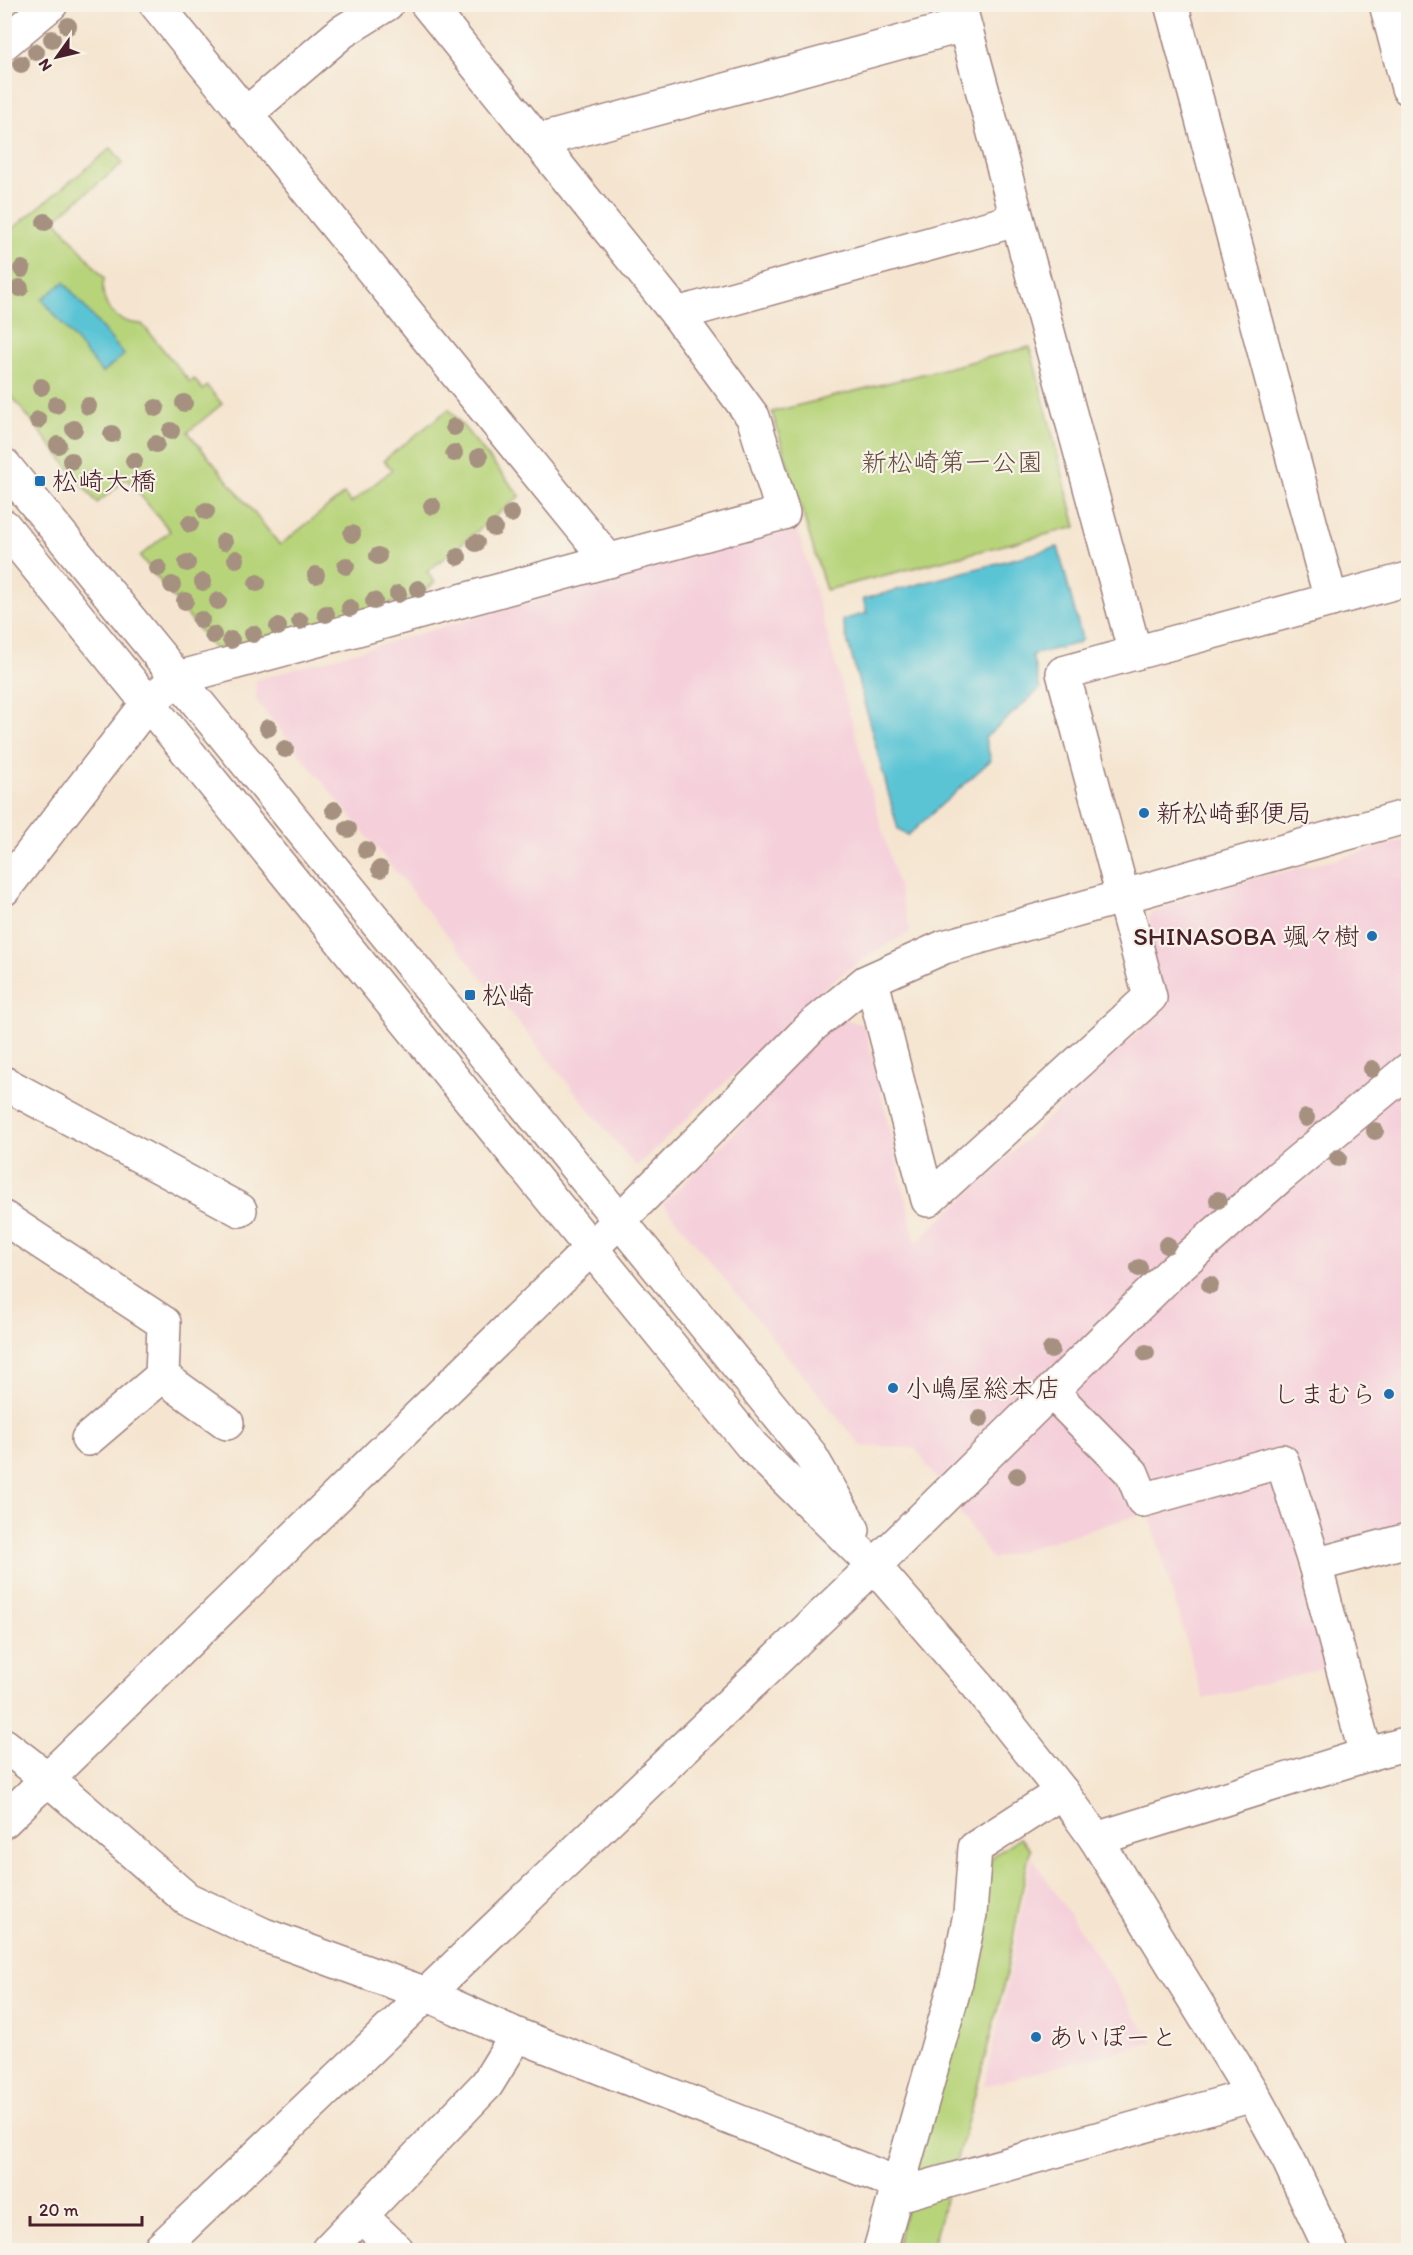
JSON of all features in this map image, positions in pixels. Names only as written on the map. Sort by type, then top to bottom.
[{"type":"street","points":[[4,43],[51,4]]},
{"type":"street","points":[[156,4],[609,561]]},
{"type":"street","points":[[245,116],[342,32],[387,4]]},
{"type":"street","points":[[4,889],[148,702],[178,678],[783,513],[753,417],[677,314],[427,4]]},
{"type":"street","points":[[1171,4],[1331,600]]},
{"type":"street","points":[[1386,4],[1408,88]]},
{"type":"street","points":[[538,141],[962,15],[1135,653]]},
{"type":"street","points":[[677,314],[1016,220]]},
{"type":"street","points":[[4,465],[809,1453],[874,1566]]},
{"type":"street","points":[[4,526],[752,1446],[874,1566],[978,1686],[1062,1792],[1096,1839],[1253,2095],[1288,2159],[1330,2250]]},
{"type":"street","points":[[872,981],[928,1200],[1150,997],[1063,674],[1408,579]]},
{"type":"street","points":[[4,1821],[620,1220],[812,1026],[866,982],[944,947],[1408,816]]},
{"type":"street","points":[[159,2250],[874,1566],[1172,1272],[1235,1214],[1408,1071]]},
{"type":"street","points":[[4,1083],[240,1210]]},
{"type":"street","points":[[4,1218],[164,1323],[162,1376],[88,1438]]},
{"type":"street","points":[[162,1376],[227,1423]]},
{"type":"street","points":[[1052,1392],[1132,1473],[1143,1500],[1282,1461],[1315,1565],[1366,1755]]},
{"type":"street","points":[[1315,1565],[1408,1540]]},
{"type":"street","points":[[1096,1839],[1408,1743]]},
{"type":"street","points":[[4,1745],[48,1779],[187,1899],[264,1935],[426,1994],[517,2035],[897,2190],[1253,2095]]},
{"type":"street","points":[[880,2250],[956,1982],[970,1914],[975,1848],[1062,1792]]},
{"type":"street","points":[[328,2250],[487,2084],[517,2035]]},
{"type":"street","points":[[361,2216],[397,2250]]},
{"type":"shaded area","points":[[797,527],[911,932],[876,951],[832,981],[636,1167],[256,700],[256,680]]},
{"type":"shaded area","points":[[1408,839],[1408,1523],[1298,1554],[1326,1668],[1203,1699],[1149,1512],[992,1559],[915,1448],[861,1446],[663,1204],[749,1118],[781,1075],[827,1030],[846,1019],[865,1026],[916,1243],[1166,1006],[1146,930],[1150,914],[1206,889],[1330,861]]},
{"type":"shaded area","points":[[1032,1857],[1153,2042],[984,2086],[1010,1972]]},
{"type":"green space","points":[[111,148],[123,163],[55,219],[104,278],[104,296],[111,311],[124,320],[142,324],[190,382],[194,379],[203,390],[207,386],[222,404],[188,432],[280,545],[344,494],[351,503],[392,470],[384,460],[449,409],[520,496],[427,572],[435,582],[419,596],[215,650],[140,556],[170,531],[127,479],[97,503],[5,388],[5,235]]},
{"type":"green space","name":"新松崎第一公園","points":[[1030,347],[1076,527],[826,590],[772,412]]},
{"type":"green space","points":[[1020,1838],[1030,1849],[1005,1980],[931,2250],[896,2250],[992,1857]]},
{"type":"water","points":[[64,282],[124,355],[102,373],[42,299]]},
{"type":"water","points":[[1058,547],[1082,639],[1078,643],[1032,655],[1040,689],[985,738],[991,760],[908,835],[898,829],[842,620],[867,613],[863,599]]},
{"type":"place","name":"松崎大橋","points":[[40,481]]},
{"type":"place","name":"新松崎郵便局","points":[[1144,813]]},
{"type":"place","name":"SHINASOBA 颯々樹","points":[[1372,936]]},
{"type":"place","name":"松崎","points":[[470,995]]},
{"type":"place","name":"小嶋屋総本店","points":[[893,1388]]},
{"type":"place","name":"しまむら","points":[[1389,1394]]},
{"type":"place","name":"あいぽーと","points":[[1036,2037]]}]
